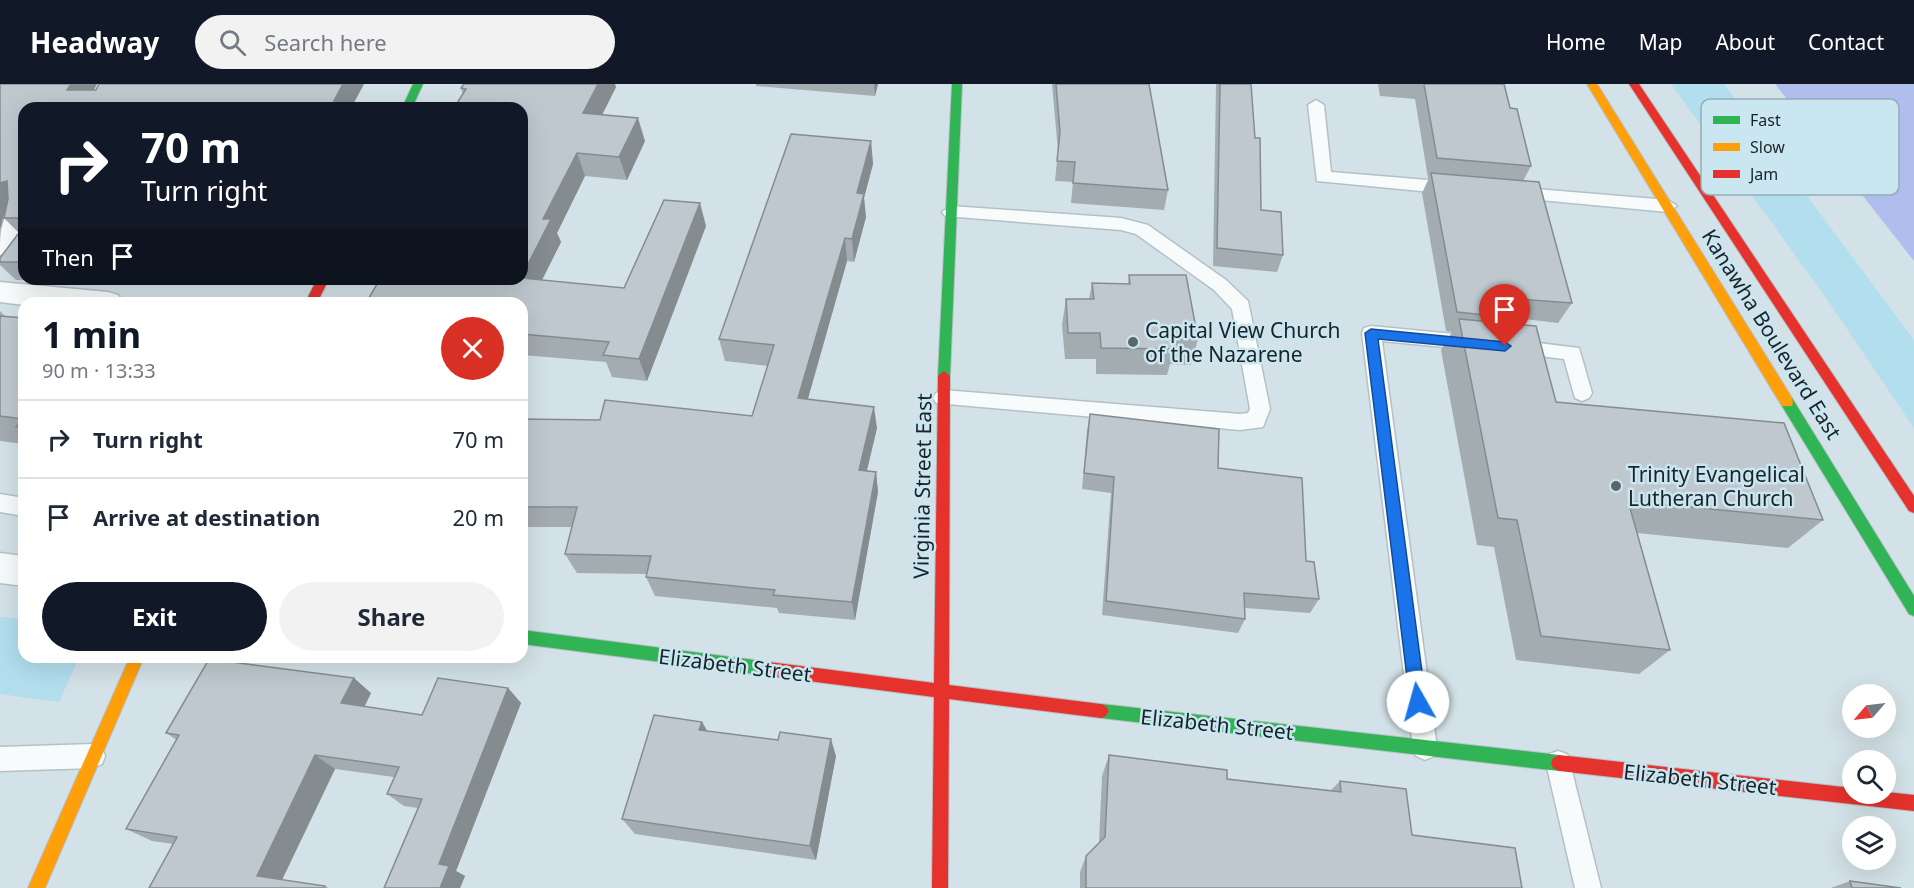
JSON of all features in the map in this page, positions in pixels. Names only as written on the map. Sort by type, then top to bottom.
[{"type":"main road","points":[[410,102],[418,84]]},
{"type":"main road","name":"Virginia Street East","points":[[940,888],[943,398],[957,84]]},
{"type":"main road","name":"Kanawha Boulevard East","points":[[1592,84],[1914,609]]},
{"type":"main road","name":"Kanawha Boulevard East","points":[[1634,84],[1701,185]]},
{"type":"main road","name":"Kanawha Boulevard East","points":[[1707,195],[1914,507]]},
{"type":"main road","name":"Elizabeth Street","points":[[528,638],[1017,701],[1914,803]]},
{"type":"main road","points":[[36,888],[133,663]]},
{"type":"street","points":[[0,245],[18,220]]},
{"type":"street","points":[[0,292],[49,297]]},
{"type":"street","points":[[0,568],[18,570]]},
{"type":"lane","points":[[1316,105],[1323,177],[1473,190]]},
{"type":"lane","points":[[1496,192],[1668,206]]},
{"type":"lane","points":[[943,398],[1240,422],[1256,421],[1260,409],[1241,306],[1220,285],[1142,229],[1121,224],[951,212]]},
{"type":"lane","points":[[1425,748],[1371,333],[1572,352],[1582,393]]},
{"type":"lane","points":[[0,503],[18,506]]},
{"type":"lane","points":[[0,759],[93,756]]},
{"type":"lane","points":[[1558,763],[1588,888]]},
{"type":"shaded area","points":[[1671,84],[1724,84],[1735,99],[1701,99],[1701,125]]},
{"type":"shaded area","points":[[1775,84],[1914,84],[1914,261],[1862,195],[1899,195],[1899,99],[1787,99]]},
{"type":"shaded area","points":[[1751,195],[1806,195],[1914,340],[1914,428],[1824,295]]},
{"type":"shaded area","points":[[0,617],[18,618],[18,663],[76,663],[59,702],[0,694]]},
{"type":"building","points":[[0,84],[71,84],[67,90],[96,90],[99,84],[343,84],[333,102],[18,102],[18,218],[4,218],[8,199],[7,181],[0,183]]},
{"type":"building","points":[[464,84],[598,84],[583,113],[638,118],[619,157],[577,153],[543,219],[551,219],[528,264],[528,102],[458,102],[466,89],[461,88]]},
{"type":"building","points":[[1056,84],[1149,84],[1168,190],[1073,183],[1075,162],[1057,161],[1060,132]]},
{"type":"building","points":[[1220,84],[1251,84],[1255,138],[1260,138],[1261,210],[1281,212],[1283,255],[1217,248]]},
{"type":"building","points":[[1424,84],[1504,84],[1510,108],[1517,109],[1531,166],[1437,158]]},
{"type":"building","points":[[791,134],[871,141],[857,193],[864,194],[852,239],[845,238],[798,398],[874,407],[859,470],[876,472],[852,602],[773,595],[775,590],[646,577],[651,556],[565,554],[577,507],[528,507],[528,419],[600,420],[605,400],[752,416],[774,345],[719,339]]},
{"type":"building","points":[[1431,173],[1539,182],[1572,303],[1518,299],[1523,319],[1457,312]]},
{"type":"building","points":[[664,200],[700,203],[639,359],[603,355],[609,342],[528,335],[528,297],[370,297],[376,285],[528,285],[528,279],[624,288]]},
{"type":"building","points":[[18,234],[18,262],[0,262],[0,258]]},
{"type":"building","points":[[1129,275],[1186,275],[1198,339],[1173,339],[1174,349],[1101,348],[1100,333],[1068,333],[1066,299],[1094,299],[1092,283],[1130,284]]},
{"type":"building","points":[[0,316],[18,318],[18,418],[0,416]]},
{"type":"building","name":"Trinity Evangelical Lutheran Church","points":[[1459,319],[1536,326],[1556,402],[1784,423],[1823,520],[1628,501],[1670,650],[1541,636],[1517,520],[1498,518]]},
{"type":"building","points":[[1090,414],[1219,429],[1218,468],[1302,478],[1306,561],[1314,562],[1319,599],[1244,593],[1245,619],[1106,601],[1114,477],[1084,473]]},
{"type":"building","points":[[207,663],[240,663],[354,678],[341,703],[422,715],[438,678],[508,688],[439,864],[449,866],[440,888],[384,888],[422,799],[387,794],[399,767],[315,755],[257,876],[325,886],[324,888],[149,888],[177,837],[126,829],[179,735],[166,733]]},
{"type":"building","points":[[654,715],[702,722],[699,730],[778,740],[780,732],[831,739],[810,846],[622,819]]},
{"type":"building","points":[[1109,755],[1227,770],[1227,779],[1341,792],[1340,781],[1406,789],[1412,835],[1515,848],[1522,888],[1086,888],[1086,856],[1105,837]]},
{"type":"building","points":[[1850,881],[1901,888],[1852,888]]},
{"type":"traffic: fast","points":[[410,102],[418,84]]},
{"type":"traffic: fast","points":[[944,376],[957,84]]},
{"type":"traffic: fast","points":[[1787,402],[1914,609]]},
{"type":"traffic: fast","points":[[528,638],[769,669]]},
{"type":"traffic: fast","points":[[1101,711],[1559,763]]},
{"type":"traffic: slow","points":[[1592,84],[1787,402]]},
{"type":"traffic: slow","points":[[36,888],[134,663]]},
{"type":"traffic: jam","points":[[1634,84],[1701,185]]},
{"type":"traffic: jam","points":[[1707,195],[1914,507]]},
{"type":"traffic: jam","points":[[314,297],[320,285]]},
{"type":"traffic: jam","points":[[940,888],[944,376]]},
{"type":"traffic: jam","points":[[769,669],[1101,711]]},
{"type":"traffic: jam","points":[[1559,763],[1914,803]]},
{"type":"place","name":"Capital View Church of the Nazarene","points":[[1133,342]]},
{"type":"place","name":"Trinity Evangelical Lutheran Church","points":[[1616,486]]},
{"type":"route","points":[[1418,702],[1371,333],[1505,346]]}]
